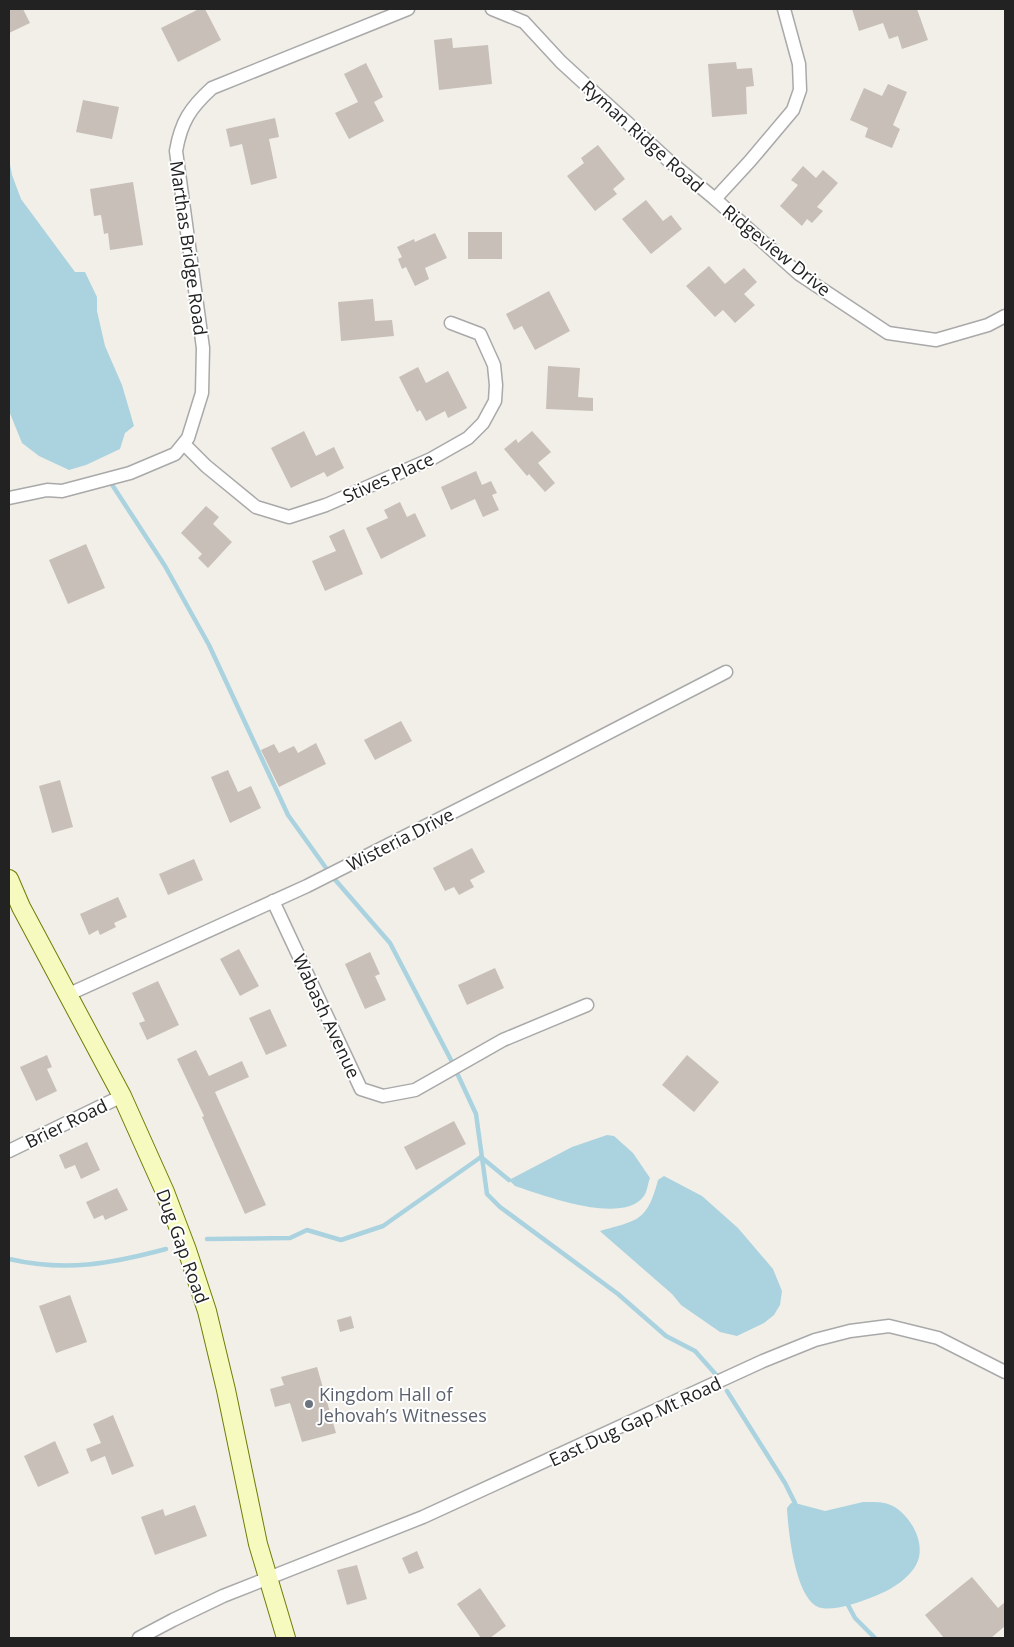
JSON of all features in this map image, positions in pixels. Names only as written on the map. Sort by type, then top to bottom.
[{"type":"street","name":"Marthas Bridge Road","points":[[184,444],[188,438],[202,394],[203,348],[176,151],[180,132],[189,113],[212,88],[408,9]]},
{"type":"street","name":"Ryman Ridge Road","points":[[492,9],[524,22],[561,62],[668,160],[714,199],[750,161],[793,110],[800,90],[799,64],[784,9]]},
{"type":"street","name":"Ridgeview Drive","points":[[714,199],[799,274],[888,333],[936,340],[988,325],[1005,316]]},
{"type":"street","name":"Stives Place","points":[[184,444],[206,466],[256,507],[289,516],[326,504],[431,459],[468,438],[483,423],[495,401],[494,365],[480,334],[451,323]]},
{"type":"street","points":[[10,497],[47,490],[62,491],[130,473],[175,454],[184,444]]},
{"type":"street","name":"Wisteria Drive","points":[[67,995],[307,886],[726,672]]},
{"type":"street","name":"Dug Gap Road","points":[[9,880],[67,995],[122,1096],[165,1192],[187,1250],[206,1311],[226,1390],[258,1544],[286,1638]]},
{"type":"street","name":"Wabash Avenue","points":[[273,901],[362,1089],[383,1096],[415,1090],[503,1040],[587,1005]]},
{"type":"street","name":"Brier Road","points":[[9,1151],[122,1096]]},
{"type":"street","name":"East Dug Gap Mt Road","points":[[139,1638],[207,1604],[268,1577],[424,1517],[763,1361],[814,1340],[888,1326],[938,1338],[1005,1372]]},
{"type":"water","points":[[9,159],[12,175],[21,199],[75,272],[85,272],[97,297],[97,311],[105,346],[122,385],[134,426],[125,433],[120,449],[86,465],[69,470],[39,456],[22,443],[9,411]]},
{"type":"water","points":[[607,1135],[614,1136],[633,1153],[650,1178],[644,1196],[633,1205],[618,1208],[582,1206],[515,1186],[509,1180],[572,1147]]},
{"type":"water","points":[[664,1176],[702,1196],[738,1228],[773,1269],[782,1291],[780,1305],[774,1315],[764,1323],[737,1336],[720,1332],[681,1305],[672,1294],[600,1231],[640,1217],[650,1204],[658,1180]]},
{"type":"water","points":[[863,1502],[890,1504],[900,1511],[912,1524],[919,1540],[920,1549],[916,1565],[902,1581],[876,1596],[844,1606],[818,1607],[810,1601],[798,1577],[791,1546],[787,1508],[791,1503],[795,1503],[825,1511]]},
{"type":"building","points":[[9,9],[23,9],[30,23],[9,33]]},
{"type":"building","points":[[199,9],[205,9],[221,40],[178,62],[161,28]]},
{"type":"building","points":[[852,9],[917,9],[928,40],[902,49],[898,36],[889,39],[883,23],[859,31]]},
{"type":"building","points":[[452,38],[453,48],[488,45],[492,84],[439,90],[434,40]]},
{"type":"building","points":[[736,62],[737,69],[752,68],[754,86],[746,87],[747,114],[712,117],[708,64]]},
{"type":"building","points":[[366,63],[383,97],[374,102],[384,121],[349,139],[335,113],[358,102],[344,74]]},
{"type":"building","points":[[888,84],[907,92],[893,125],[900,129],[892,148],[865,137],[868,128],[850,120],[864,88],[882,96]]},
{"type":"building","points":[[83,100],[119,107],[112,139],[76,132]]},
{"type":"building","points":[[275,118],[279,137],[269,139],[277,178],[251,185],[242,144],[230,147],[226,129]]},
{"type":"building","points":[[598,145],[625,179],[613,189],[617,194],[595,211],[567,176],[584,163],[581,158]]},
{"type":"building","points":[[803,166],[816,178],[823,170],[838,183],[817,207],[823,211],[812,223],[807,219],[802,226],[780,206],[798,185],[791,180]]},
{"type":"building","points":[[133,182],[143,245],[110,250],[108,233],[104,234],[101,215],[94,216],[90,189]]},
{"type":"building","points":[[646,200],[663,221],[671,215],[682,229],[651,254],[622,219]]},
{"type":"building","points":[[468,232],[502,232],[502,259],[468,259]]},
{"type":"building","points":[[435,233],[447,258],[425,268],[429,279],[415,286],[406,267],[402,269],[398,259],[402,257],[397,247],[414,239],[415,242]]},
{"type":"building","points":[[709,266],[725,284],[744,268],[757,282],[744,294],[755,305],[735,323],[723,310],[715,317],[686,286]]},
{"type":"building","points":[[549,291],[570,331],[535,350],[522,326],[514,330],[506,314]]},
{"type":"building","points":[[373,299],[375,321],[392,320],[394,336],[341,341],[338,302]]},
{"type":"building","points":[[548,366],[580,368],[578,397],[593,398],[593,411],[546,409]]},
{"type":"building","points":[[418,367],[426,383],[448,371],[467,408],[448,418],[445,411],[426,421],[420,410],[417,412],[399,377]]},
{"type":"building","points":[[304,431],[316,456],[334,447],[344,468],[327,477],[324,472],[291,488],[271,448]]},
{"type":"building","points":[[532,431],[551,452],[538,463],[555,483],[545,492],[529,474],[527,476],[504,449],[516,439],[518,443]]},
{"type":"building","points":[[476,471],[482,485],[491,481],[497,493],[492,495],[499,510],[483,517],[475,499],[451,510],[441,487]]},
{"type":"building","points":[[400,502],[407,517],[415,513],[426,536],[381,559],[366,528],[388,518],[384,510]]},
{"type":"building","points":[[206,506],[219,517],[213,524],[232,542],[208,568],[198,558],[202,554],[181,533]]},
{"type":"building","points":[[344,529],[363,574],[325,591],[312,561],[336,551],[329,536]]},
{"type":"building","points":[[86,544],[105,588],[68,604],[49,560]]},
{"type":"building","points":[[401,721],[412,741],[375,760],[364,740]]},
{"type":"building","points":[[316,743],[326,764],[279,787],[261,750],[274,744],[279,753],[294,746],[298,753]]},
{"type":"building","points":[[228,770],[238,792],[251,786],[261,808],[230,823],[211,777]]},
{"type":"building","points":[[60,780],[73,827],[52,833],[39,786]]},
{"type":"building","points":[[472,848],[485,872],[470,880],[474,887],[459,895],[454,887],[445,891],[433,868]]},
{"type":"building","points":[[194,859],[203,880],[168,895],[159,874]]},
{"type":"building","points":[[118,897],[127,917],[114,923],[116,927],[100,935],[98,930],[89,935],[80,914]]},
{"type":"building","points":[[239,949],[259,986],[240,996],[220,959]]},
{"type":"building","points":[[370,952],[380,974],[375,976],[386,1000],[365,1009],[345,964]]},
{"type":"building","points":[[495,968],[504,988],[467,1005],[458,985]]},
{"type":"building","points":[[158,981],[179,1025],[147,1040],[139,1023],[145,1021],[132,993]]},
{"type":"building","points":[[270,1009],[287,1046],[266,1055],[249,1018]]},
{"type":"building","points":[[196,1050],[209,1076],[242,1061],[249,1077],[215,1092],[266,1205],[245,1214],[202,1117],[204,1116],[177,1059]]},
{"type":"building","points":[[47,1055],[52,1067],[47,1069],[57,1091],[36,1101],[20,1067]]},
{"type":"building","points":[[687,1055],[719,1082],[694,1112],[662,1085]]},
{"type":"building","points":[[454,1121],[466,1144],[416,1170],[404,1147]]},
{"type":"building","points":[[87,1142],[100,1170],[81,1179],[75,1165],[65,1169],[59,1155]]},
{"type":"building","points":[[117,1188],[128,1210],[105,1220],[103,1215],[94,1219],[86,1202]]},
{"type":"building","points":[[70,1295],[87,1342],[56,1353],[39,1306]]},
{"type":"building","points":[[351,1316],[354,1328],[340,1332],[337,1320]]},
{"type":"building","name":"Kingdom Hall of Jehovah’s Witnesses","points":[[317,1367],[336,1433],[302,1442],[290,1403],[275,1407],[270,1389],[284,1385],[281,1377]]},
{"type":"building","points":[[113,1415],[134,1466],[112,1475],[105,1456],[91,1462],[86,1449],[101,1443],[93,1424]]},
{"type":"building","points":[[55,1441],[69,1473],[38,1487],[24,1456]]},
{"type":"building","points":[[195,1505],[207,1536],[155,1555],[141,1517],[163,1509],[165,1516]]},
{"type":"building","points":[[417,1551],[424,1568],[409,1574],[402,1558]]},
{"type":"building","points":[[357,1565],[367,1599],[347,1605],[337,1570]]},
{"type":"building","points":[[972,1577],[998,1608],[1005,1602],[1005,1626],[991,1638],[944,1638],[925,1615]]},
{"type":"building","points":[[480,1588],[506,1626],[490,1638],[481,1638],[457,1604]]},
{"type":"waterway","points":[[109,480],[165,566],[209,645],[288,815],[331,875],[390,943],[451,1060],[476,1114],[487,1194],[500,1207],[618,1294],[666,1336],[695,1351],[719,1378]]},
{"type":"waterway","points":[[481,1157],[509,1180]]},
{"type":"waterway","points":[[207,1239],[290,1238],[307,1230],[341,1240],[383,1226],[481,1157]]},
{"type":"waterway","points":[[9,1259],[30,1263],[69,1266],[126,1259],[166,1249]]},
{"type":"waterway","points":[[727,1391],[785,1483],[795,1503]]},
{"type":"waterway","points":[[848,1605],[855,1618],[875,1638]]},
{"type":"place","name":"Kingdom Hall of Jehovah’s Witnesses","points":[[309,1404]]}]
